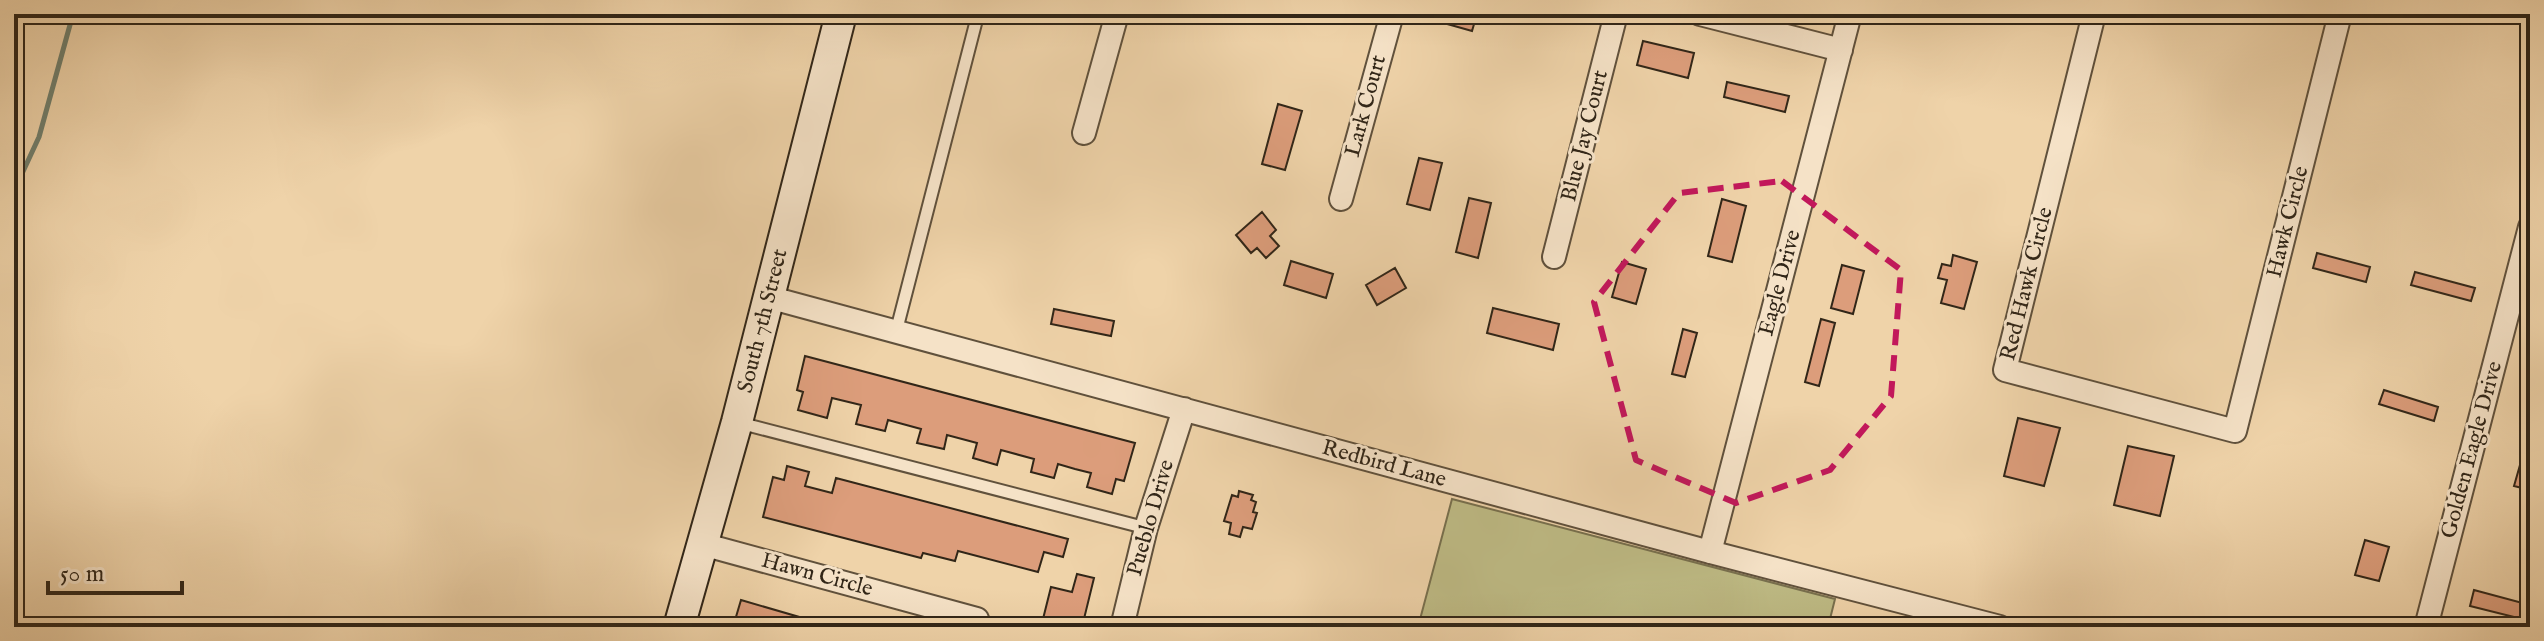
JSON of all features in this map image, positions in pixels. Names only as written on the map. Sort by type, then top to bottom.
[{"type":"main road","name":"South 7th Street","points":[[679,627],[737,422],[841,14]]},
{"type":"street","points":[[1084,133],[1117,14]]},
{"type":"street","name":"Lark Court","points":[[1341,199],[1392,14]]},
{"type":"street","name":"Blue Jay Court","points":[[1554,257],[1616,14]]},
{"type":"street","points":[[1700,14],[1841,50]]},
{"type":"street","name":"Eagle Drive","points":[[1710,552],[1850,14]]},
{"type":"street","name":"Red Hawk Circle","points":[[2094,14],[2005,370],[2235,431]]},
{"type":"street","name":"Hawk Circle","points":[[2235,431],[2340,14]]},
{"type":"street","name":"Golden Eagle Drive","points":[[2426,627],[2530,227]]},
{"type":"street","name":"Redbird Lane","points":[[768,297],[1710,552],[2000,627]]},
{"type":"street","name":"Pueblo Drive","points":[[1122,627],[1146,528],[1184,409]]},
{"type":"street","name":"Hawn Circle","points":[[702,544],[977,619]]},
{"type":"lane","points":[[896,332],[978,14]]},
{"type":"lane","points":[[737,422],[1146,528]]},
{"type":"path","points":[[14,36],[23,14]]},
{"type":"highlighted area","points":[[1782,181],[1901,270],[1891,396],[1830,470],[1736,503],[1636,460],[1594,302],[1679,193]]},
{"type":"shaded area","points":[[1452,499],[1835,599],[1828,627],[1418,627]]},
{"type":"building","points":[[1427,14],[1477,14],[1472,31],[1426,18]]},
{"type":"building","points":[[1643,41],[1694,53],[1688,78],[1637,65]]},
{"type":"building","points":[[1727,82],[1789,96],[1785,112],[1724,97]]},
{"type":"building","points":[[1278,104],[1302,111],[1285,170],[1262,164]]},
{"type":"building","points":[[1419,158],[1442,163],[1430,210],[1407,204]]},
{"type":"building","points":[[1469,198],[1491,203],[1478,258],[1456,252]]},
{"type":"building","points":[[1722,199],[1746,206],[1732,262],[1708,256]]},
{"type":"building","points":[[1262,212],[1276,230],[1270,236],[1279,246],[1266,258],[1257,248],[1251,253],[1236,235]]},
{"type":"building","points":[[2317,253],[2370,267],[2366,282],[2313,268]]},
{"type":"building","points":[[1953,255],[1977,262],[1964,309],[1941,303],[1947,280],[1938,278],[1942,264],[1951,266]]},
{"type":"building","points":[[1291,261],[1333,274],[1326,298],[1284,285]]},
{"type":"building","points":[[1622,262],[1646,269],[1636,304],[1612,297]]},
{"type":"building","points":[[1842,265],[1864,271],[1853,314],[1831,308]]},
{"type":"building","points":[[1395,268],[1406,288],[1377,305],[1366,285]]},
{"type":"building","points":[[2415,272],[2475,288],[2471,301],[2411,285]]},
{"type":"building","points":[[1493,308],[1559,324],[1553,350],[1487,333]]},
{"type":"building","points":[[1054,309],[1114,321],[1111,336],[1051,324]]},
{"type":"building","points":[[1821,319],[1835,323],[1819,386],[1805,382]]},
{"type":"building","points":[[1683,329],[1697,333],[1685,377],[1672,374]]},
{"type":"building","points":[[805,356],[1135,443],[1124,481],[1116,479],[1112,494],[1087,487],[1091,473],[1058,464],[1054,478],[1031,472],[1034,459],[1001,450],[997,465],[973,458],[977,443],[947,435],[944,449],[917,443],[921,429],[888,420],[885,431],[856,424],[861,405],[832,398],[827,418],[798,410],[803,392],[797,390]]},
{"type":"building","points":[[2384,390],[2438,407],[2434,421],[2379,404]]},
{"type":"building","points":[[2018,418],[2060,428],[2044,486],[2004,476]]},
{"type":"building","points":[[2526,444],[2530,445],[2530,490],[2514,486]]},
{"type":"building","points":[[2128,446],[2174,456],[2160,516],[2114,505]]},
{"type":"building","points":[[787,466],[809,472],[805,486],[832,493],[836,478],[1068,539],[1063,557],[1044,552],[1038,572],[958,551],[955,561],[923,553],[921,558],[763,517],[773,477],[784,480]]},
{"type":"building","points":[[1239,491],[1253,495],[1251,500],[1256,502],[1253,512],[1257,513],[1252,529],[1243,527],[1240,537],[1229,534],[1231,523],[1224,521],[1232,495],[1238,497]]},
{"type":"building","points":[[2365,540],[2389,547],[2379,581],[2355,575]]},
{"type":"building","points":[[1077,574],[1094,578],[1082,627],[1041,627],[1051,587],[1072,592]]},
{"type":"building","points":[[2474,590],[2530,605],[2530,621],[2470,606]]},
{"type":"building","points":[[741,600],[820,623],[819,627],[733,627]]},
{"type":"waterway","points":[[14,191],[39,137],[73,14]]}]
